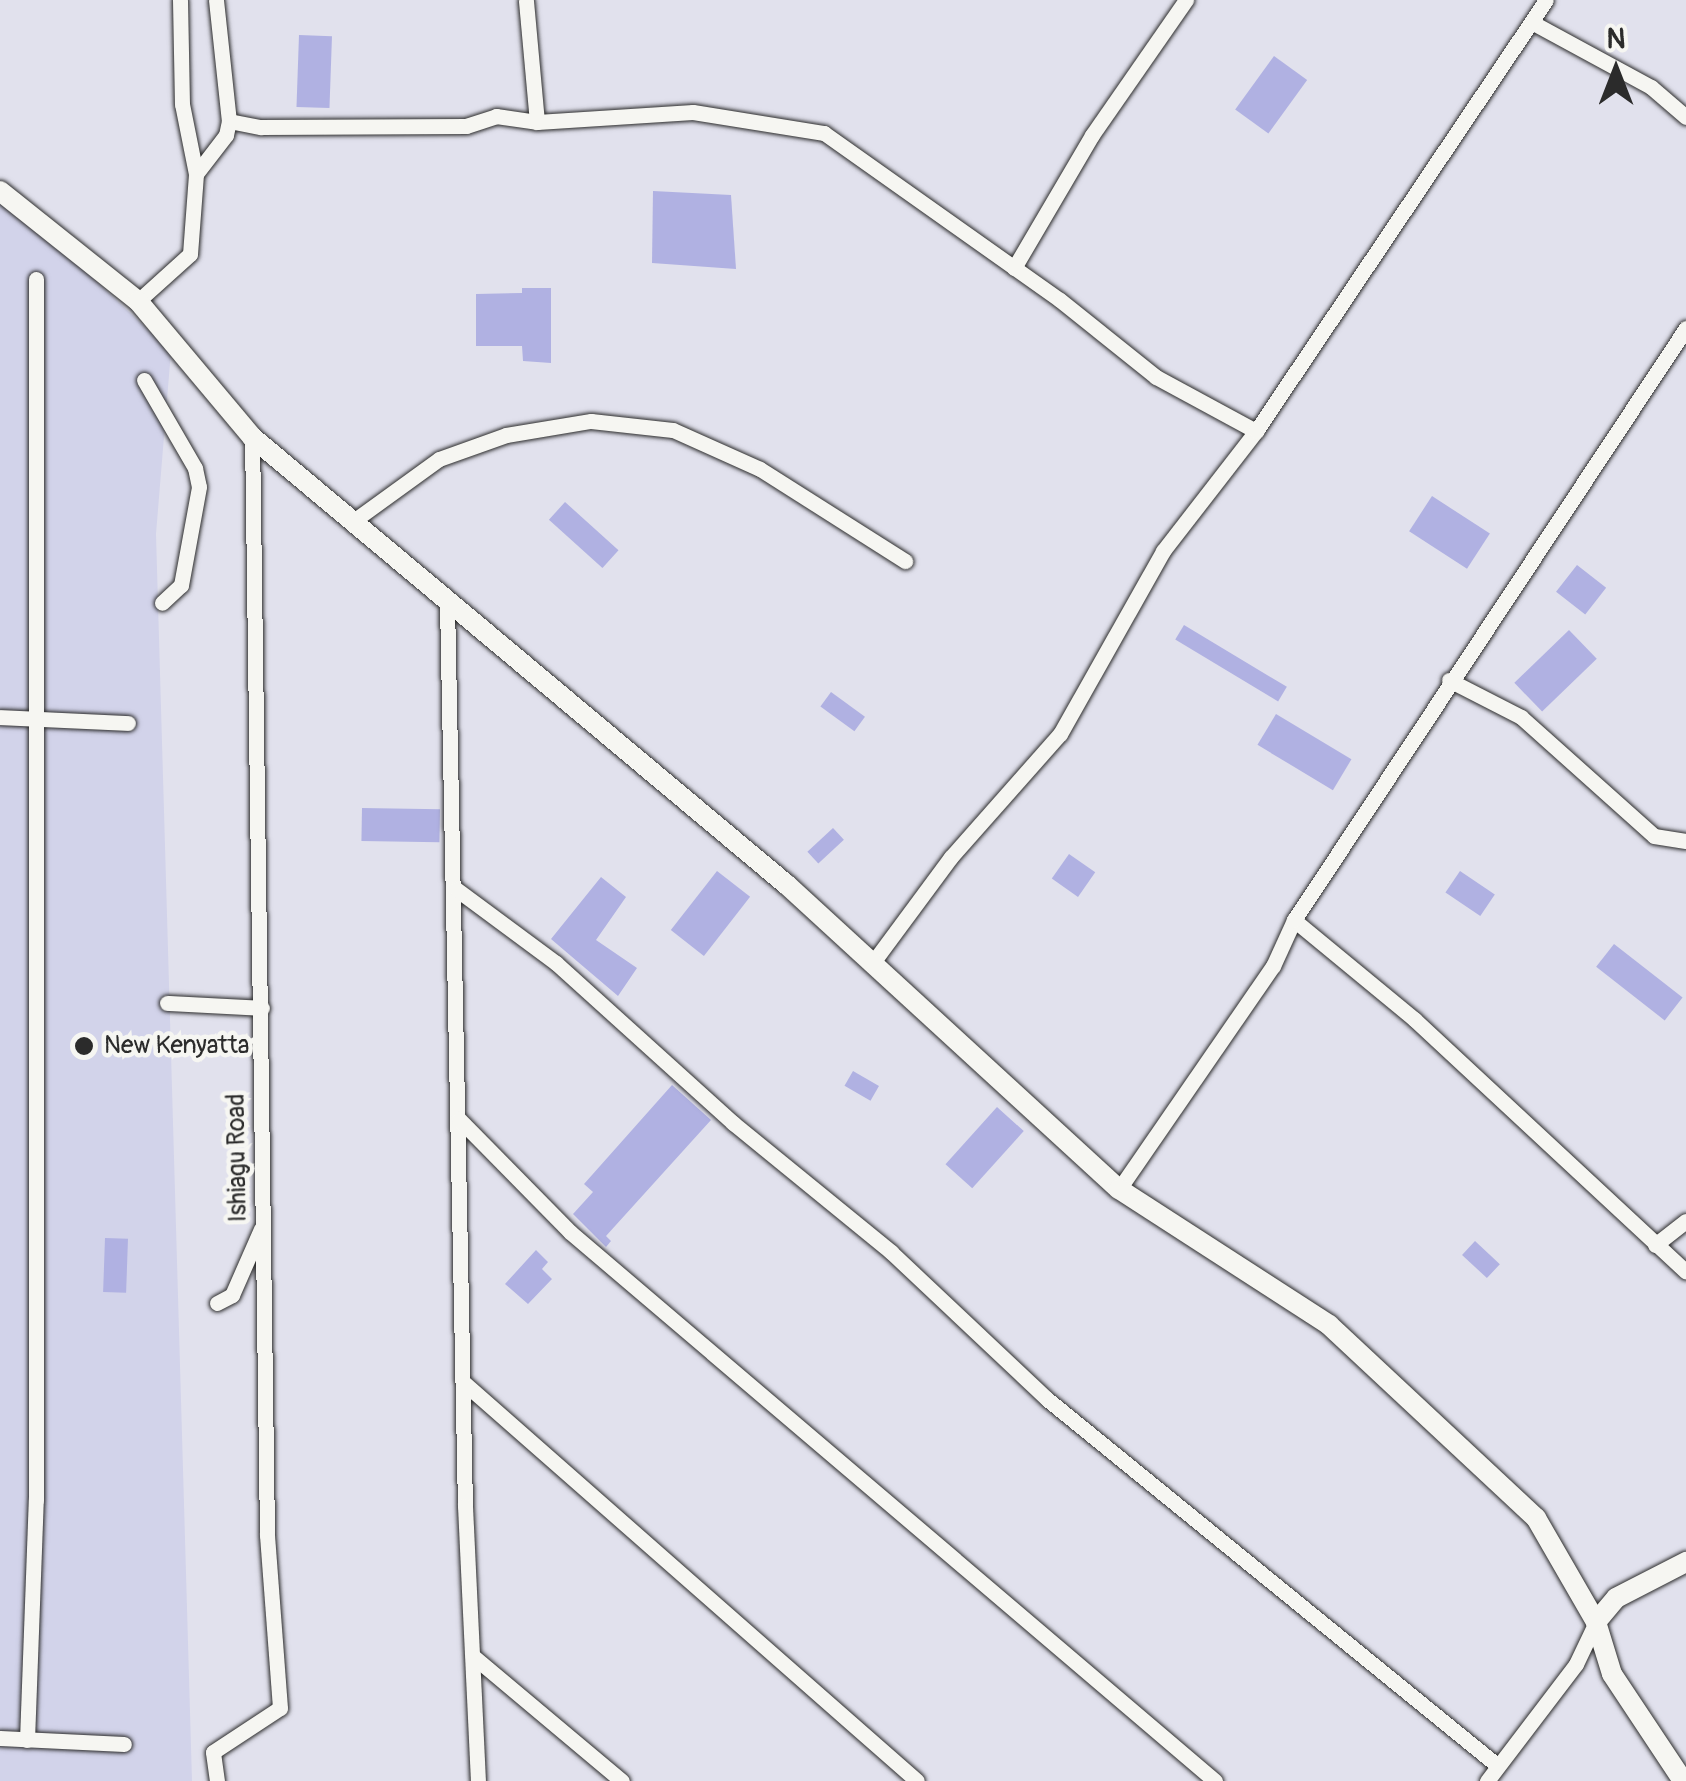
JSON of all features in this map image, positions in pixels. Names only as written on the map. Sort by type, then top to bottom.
[{"type":"street","points":[[138,302],[190,254],[196,174],[182,104],[180,0]]},
{"type":"street","points":[[196,174],[226,135],[228,121],[216,0]]},
{"type":"street","points":[[526,0],[537,122]]},
{"type":"street","points":[[1014,268],[1092,135],[1186,0]]},
{"type":"street","points":[[874,962],[951,857],[1060,734],[1164,552],[1256,431],[1535,24],[1546,0]]},
{"type":"street","points":[[1535,24],[1651,87],[1686,118]]},
{"type":"street","points":[[228,121],[261,127],[466,126],[496,116],[537,122],[693,112],[824,133],[1014,268],[1156,377],[1256,431]]},
{"type":"street","points":[[0,191],[138,302],[252,437],[874,962],[1119,1189],[1330,1325],[1536,1518],[1596,1622],[1612,1674],[1683,1781]]},
{"type":"street","points":[[27,1740],[36,1500],[32,716],[36,279]]},
{"type":"street","points":[[1119,1189],[1273,966],[1294,920],[1449,680],[1686,328]]},
{"type":"street","points":[[144,380],[195,468],[199,487],[180,585],[162,603]]},
{"type":"street","points":[[352,522],[439,459],[506,435],[591,421],[691,438],[760,469],[905,560]]},
{"type":"street","name":"Ishiagu Road","points":[[217,1781],[212,1752],[280,1708],[267,1535],[252,437]]},
{"type":"street","points":[[447,602],[456,889],[463,1382],[478,1781]]},
{"type":"street","points":[[1449,680],[1520,717],[1654,836],[1686,841]]},
{"type":"street","points":[[0,717],[128,723]]},
{"type":"street","points":[[456,889],[556,963],[732,1123],[891,1252],[1047,1399],[1498,1766]]},
{"type":"street","points":[[1294,920],[1414,1018],[1686,1272]]},
{"type":"street","points":[[168,1003],[262,1008]]},
{"type":"street","points":[[459,1119],[570,1232],[1215,1781]]},
{"type":"street","points":[[217,1303],[232,1295],[264,1221]]},
{"type":"street","points":[[1655,1245],[1686,1221]]},
{"type":"street","points":[[463,1382],[917,1781]]},
{"type":"street","points":[[1487,1781],[1576,1664],[1596,1622],[1616,1598],[1686,1562]]},
{"type":"street","points":[[474,1656],[622,1781]]},
{"type":"street","points":[[0,1738],[124,1744]]},
{"type":"shaded area","name":"New Kenyatta","points":[[0,192],[171,351],[156,534],[192,1781],[0,1781]]},
{"type":"building","points":[[299,35],[332,36],[329,108],[296,107]]},
{"type":"building","points":[[1274,56],[1307,80],[1268,133],[1235,109]]},
{"type":"building","points":[[653,191],[731,195],[736,269],[652,263]]},
{"type":"building","points":[[522,288],[551,288],[551,363],[523,361],[522,346],[476,346],[476,294],[522,293]]},
{"type":"building","points":[[1432,496],[1490,534],[1467,569],[1409,531]]},
{"type":"building","points":[[565,502],[619,550],[602,568],[549,520]]},
{"type":"building","points":[[1577,565],[1606,588],[1585,615],[1556,592]]},
{"type":"building","points":[[1184,625],[1287,687],[1278,701],[1175,640]]},
{"type":"building","points":[[1569,630],[1597,659],[1542,712],[1514,683]]},
{"type":"building","points":[[831,692],[865,717],[854,731],[820,707]]},
{"type":"building","points":[[1276,714],[1351,759],[1333,790],[1257,745]]},
{"type":"building","points":[[362,808],[440,809],[439,842],[361,841]]},
{"type":"building","points":[[833,828],[844,840],[818,864],[807,852]]},
{"type":"building","points":[[1069,854],[1095,872],[1078,897],[1052,879]]},
{"type":"building","points":[[717,871],[750,897],[704,956],[671,930]]},
{"type":"building","points":[[1460,871],[1495,894],[1480,916],[1445,893]]},
{"type":"building","points":[[601,877],[626,897],[596,940],[637,968],[618,996],[551,939]]},
{"type":"building","points":[[1614,944],[1683,998],[1665,1020],[1596,967]]},
{"type":"building","points":[[853,1071],[879,1086],[870,1101],[844,1086]]},
{"type":"building","points":[[672,1085],[711,1120],[606,1236],[611,1241],[606,1247],[573,1214],[593,1192],[584,1184]]},
{"type":"building","points":[[997,1107],[1024,1131],[972,1188],[945,1164]]},
{"type":"building","points":[[105,1238],[128,1239],[126,1293],[103,1292]]},
{"type":"building","points":[[1475,1241],[1500,1264],[1487,1278],[1462,1255]]},
{"type":"building","points":[[536,1250],[548,1262],[542,1269],[552,1279],[528,1304],[505,1284]]},
{"type":"place","name":"New Kenyatta","points":[[84,1046]]}]
